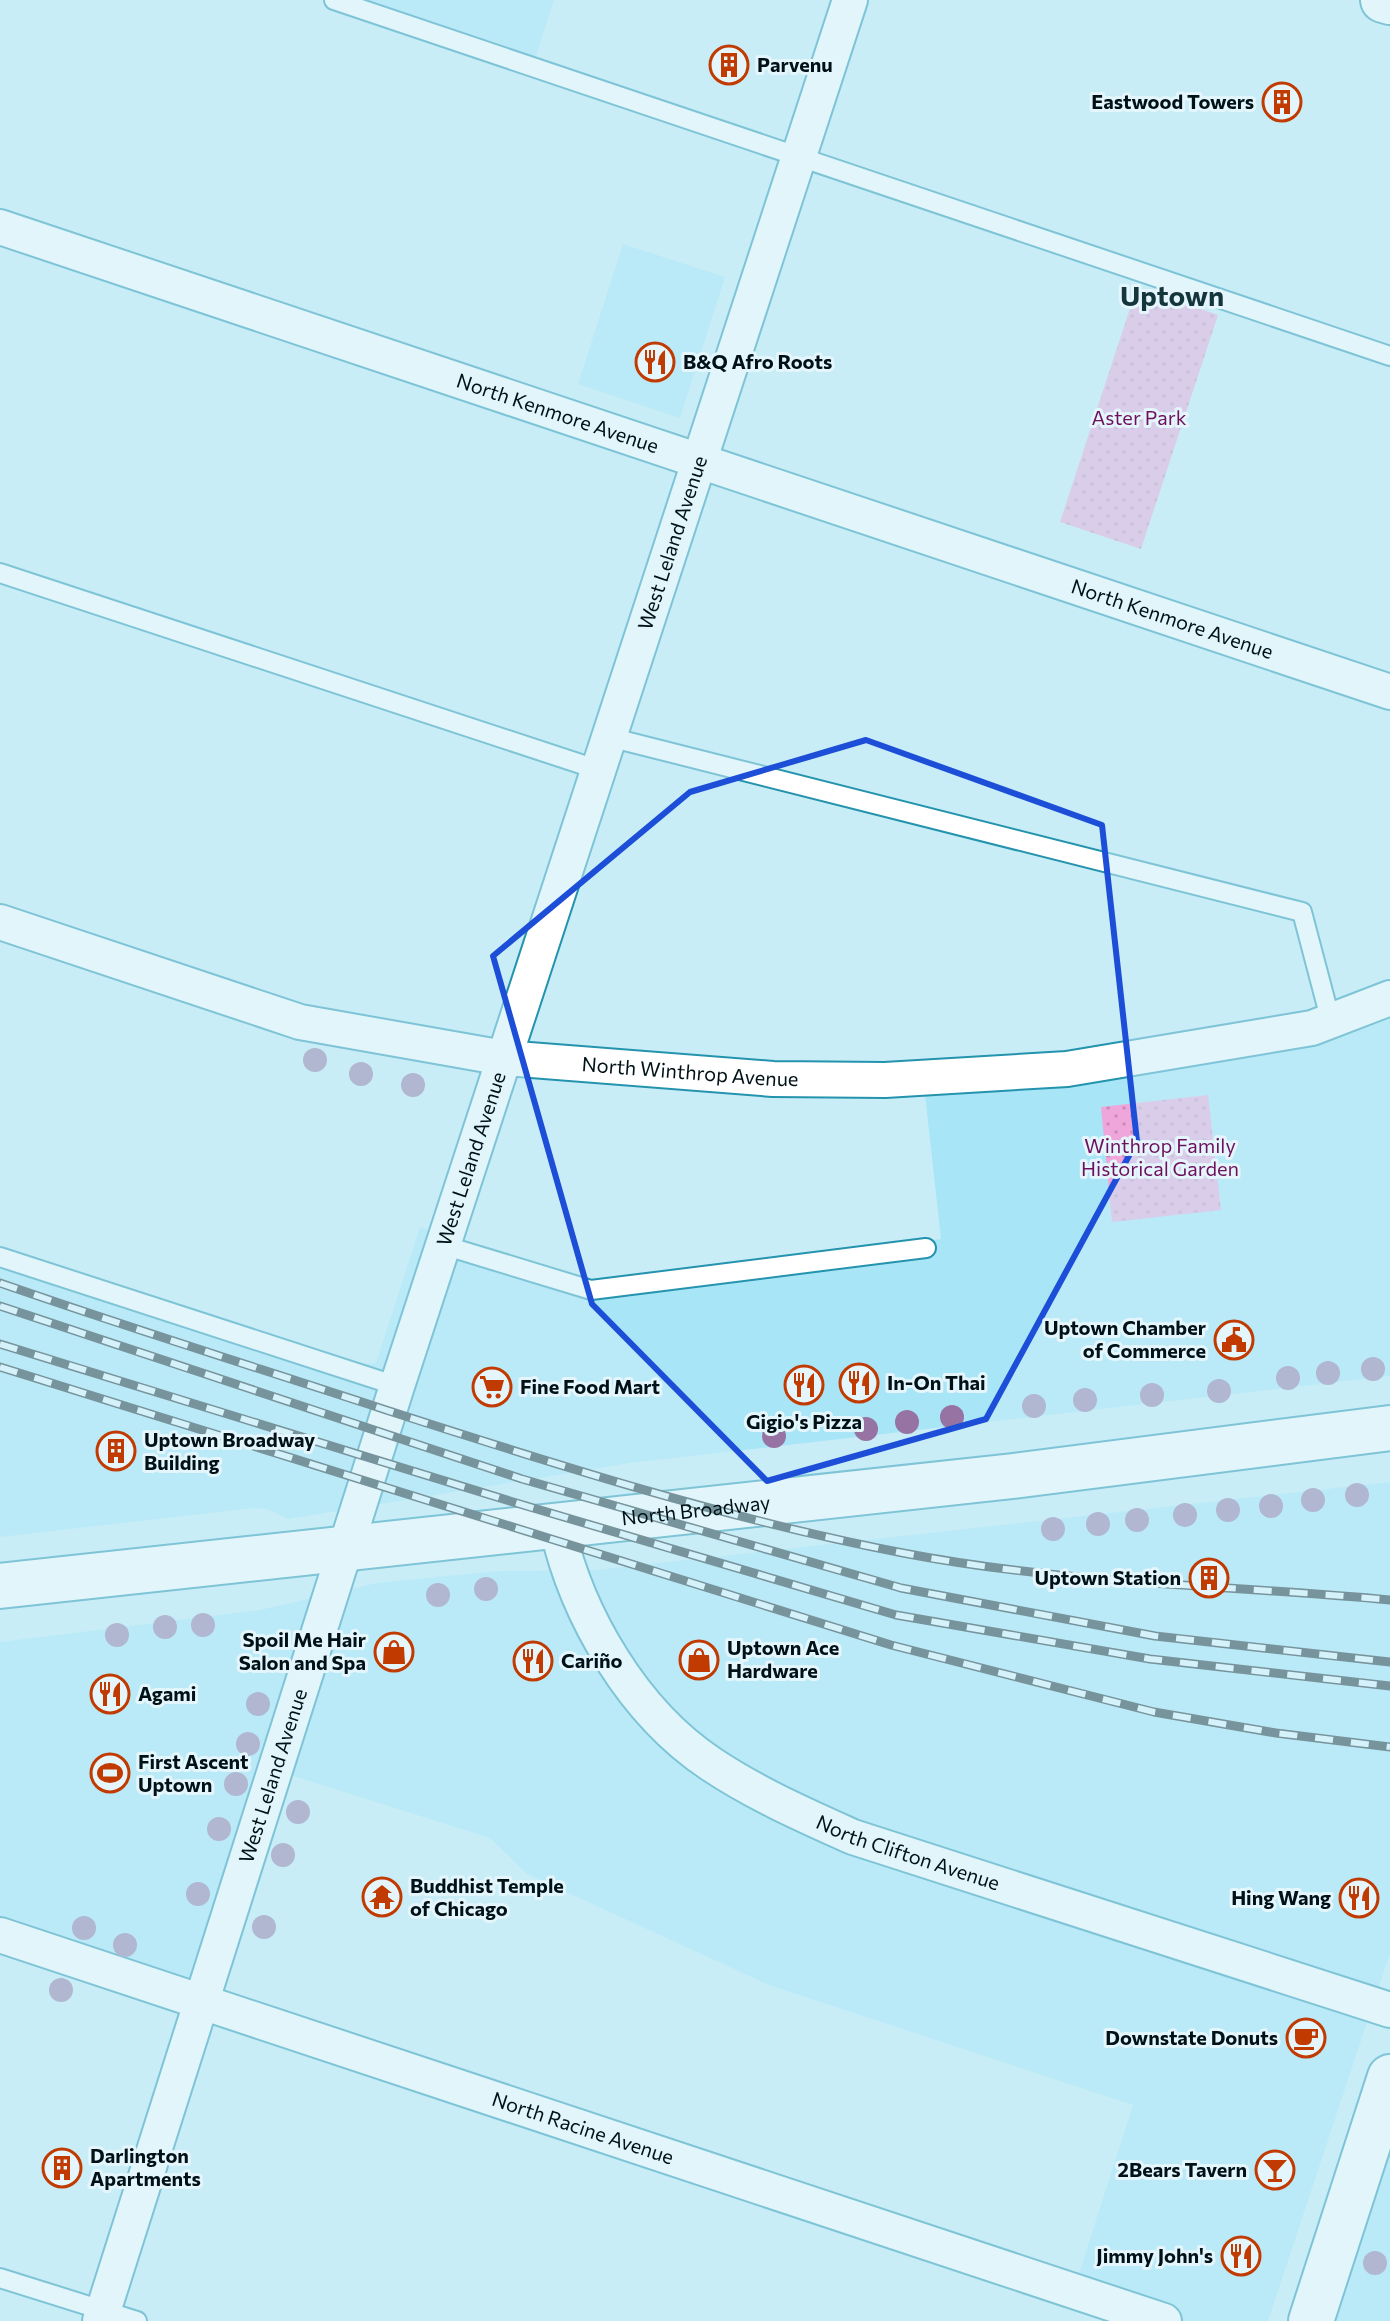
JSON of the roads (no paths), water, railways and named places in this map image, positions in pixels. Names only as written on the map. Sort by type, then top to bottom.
[{"type":"main road","points":[[1383,0],[1390,2]]},
{"type":"main road","name":"North Broadway","points":[[0,1586],[557,1527],[1390,1428]]},
{"type":"main road","points":[[1311,2321],[1390,2077]]},
{"type":"street","name":"West Leland Avenue","points":[[102,2316],[397,1386],[850,0]]},
{"type":"street","name":"North Kenmore Avenue","points":[[0,227],[1390,692]]},
{"type":"street","name":"North Winthrop Avenue","points":[[0,922],[300,1022],[504,1058],[773,1079],[885,1080],[1067,1069],[1189,1051],[1331,1022],[1390,998]]},
{"type":"street","name":"North Clifton Avenue","points":[[557,1527],[566,1568],[598,1634],[629,1682],[665,1723],[708,1762],[770,1799],[853,1837],[1390,2010]]},
{"type":"street","name":"North Racine Avenue","points":[[0,1935],[1164,2321]]},
{"type":"lane","points":[[334,0],[1390,356]]},
{"type":"lane","points":[[0,573],[599,770]]},
{"type":"lane","points":[[609,737],[1302,912],[1331,1022]]},
{"type":"lane","points":[[443,1245],[591,1290],[926,1248]]},
{"type":"lane","points":[[0,1257],[397,1386]]},
{"type":"lane","points":[[0,2278],[102,2316],[137,2321]]},
{"type":"railway","points":[[0,1283],[576,1470],[771,1524],[903,1553],[1024,1571],[1390,1600]]},
{"type":"railway","points":[[0,1306],[522,1479],[901,1588],[1155,1636],[1390,1662]]},
{"type":"railway","points":[[0,1344],[513,1502],[896,1615],[1150,1659],[1390,1686]]},
{"type":"railway","points":[[0,1367],[891,1645],[1154,1712],[1276,1733],[1390,1747]]},
{"type":"place","name":"Parvenu","points":[[729,65]]},
{"type":"place","name":"Eastwood Towers","points":[[1282,102]]},
{"type":"place","name":"B&Q Afro Roots","points":[[655,362]]},
{"type":"place","name":"Uptown Chamber of Commerce","points":[[1234,1340]]},
{"type":"place","name":"In-On Thai","points":[[859,1383]]},
{"type":"place","name":"Gigio's Pizza","points":[[804,1385]]},
{"type":"place","name":"Fine Food Mart","points":[[492,1387]]},
{"type":"place","name":"Uptown Broadway Building","points":[[116,1451]]},
{"type":"place","name":"Uptown Station","points":[[1209,1578]]},
{"type":"place","name":"Spoil Me Hair Salon and Spa","points":[[394,1652]]},
{"type":"place","name":"Uptown Ace Hardware","points":[[699,1660]]},
{"type":"place","name":"Cariño","points":[[533,1661]]},
{"type":"place","name":"Agami","points":[[110,1694]]},
{"type":"place","name":"First Ascent Uptown","points":[[110,1773]]},
{"type":"place","name":"Buddhist Temple of Chicago","points":[[382,1897]]},
{"type":"place","name":"Hing Wang","points":[[1359,1898]]},
{"type":"place","name":"Downstate Donuts","points":[[1306,2038]]},
{"type":"place","name":"Darlington Apartments","points":[[62,2168]]},
{"type":"place","name":"2Bears Tavern","points":[[1275,2170]]},
{"type":"place","name":"Jimmy John's","points":[[1241,2256]]},
{"type":"district","name":"Uptown","points":[[1172,296]]},
{"type":"park label","name":"Aster Park","points":[[1139,418]]},
{"type":"park label","name":"Winthrop Family Historical Garden","points":[[1160,1158]]}]
